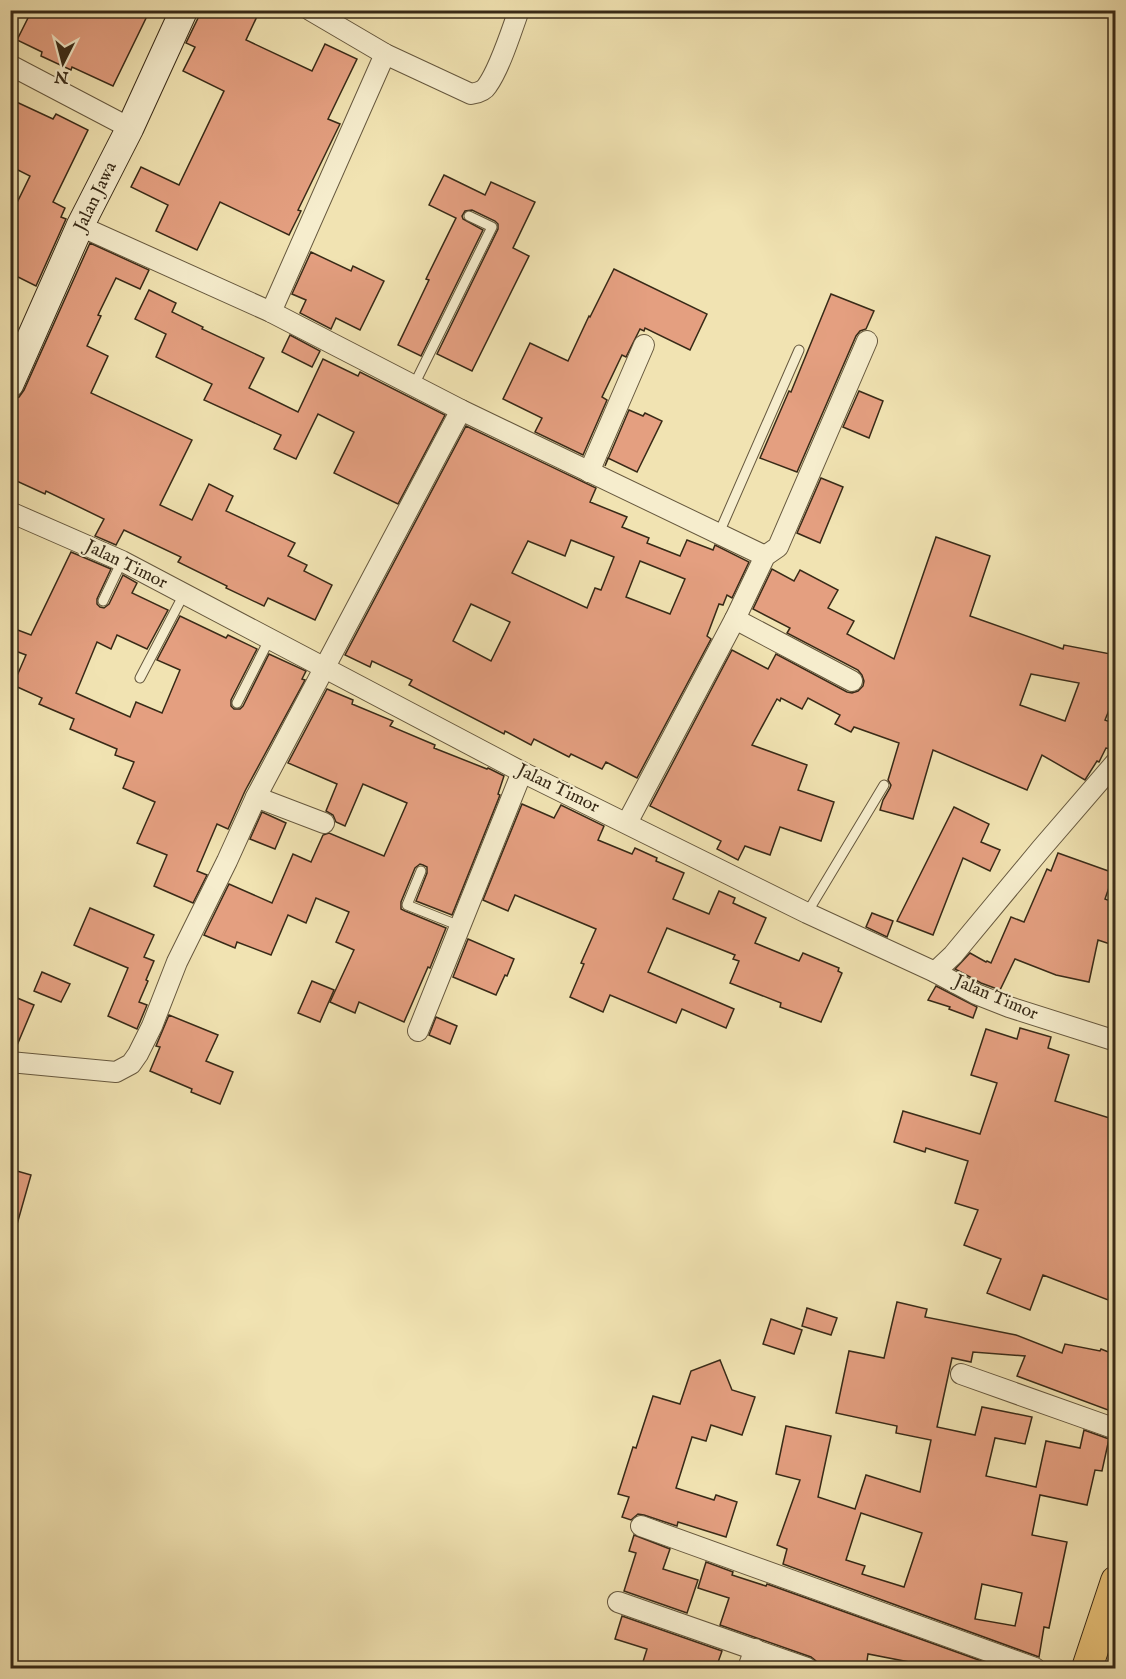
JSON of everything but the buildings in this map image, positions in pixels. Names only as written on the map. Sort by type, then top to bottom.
[{"type":"main road","points":[[1087,1668],[1115,1583]]},
{"type":"street","name":"Jalan Jawa","points":[[10,384],[81,226],[130,128],[184,10]]},
{"type":"street","points":[[310,10],[385,54],[467,92],[476,93],[486,88],[495,71],[519,10]]},
{"type":"street","points":[[272,312],[385,54]]},
{"type":"street","points":[[10,64],[130,128]]},
{"type":"street","points":[[81,226],[272,312],[460,410],[765,556]]},
{"type":"street","points":[[627,823],[735,619],[765,556],[778,547],[867,341]]},
{"type":"street","points":[[589,472],[644,345]]},
{"type":"street","points":[[10,1062],[116,1072],[131,1064],[138,1054],[152,1026],[177,962],[256,797],[460,410]]},
{"type":"street","name":"Jalan Timor","points":[[10,512],[122,561],[522,772],[807,913],[1009,1008],[1116,1041]]},
{"type":"street","points":[[735,619],[852,681]]},
{"type":"street","points":[[939,974],[1041,849],[1116,762]]},
{"type":"street","points":[[418,1031],[522,772]]},
{"type":"street","points":[[256,797],[324,823]]},
{"type":"street","points":[[961,1374],[1116,1429]]},
{"type":"street","points":[[641,1526],[1035,1668]]},
{"type":"street","points":[[618,1602],[807,1668]]},
{"type":"street","points":[[748,1668],[755,1649]]},
{"type":"lane","points":[[414,385],[492,227],[469,216]]},
{"type":"lane","points":[[719,533],[799,350]]},
{"type":"lane","points":[[103,601],[122,561]]},
{"type":"lane","points":[[140,678],[184,594]]},
{"type":"lane","points":[[237,703],[270,638]]},
{"type":"lane","points":[[807,913],[884,785]]},
{"type":"lane","points":[[421,871],[407,905],[460,927]]}]
